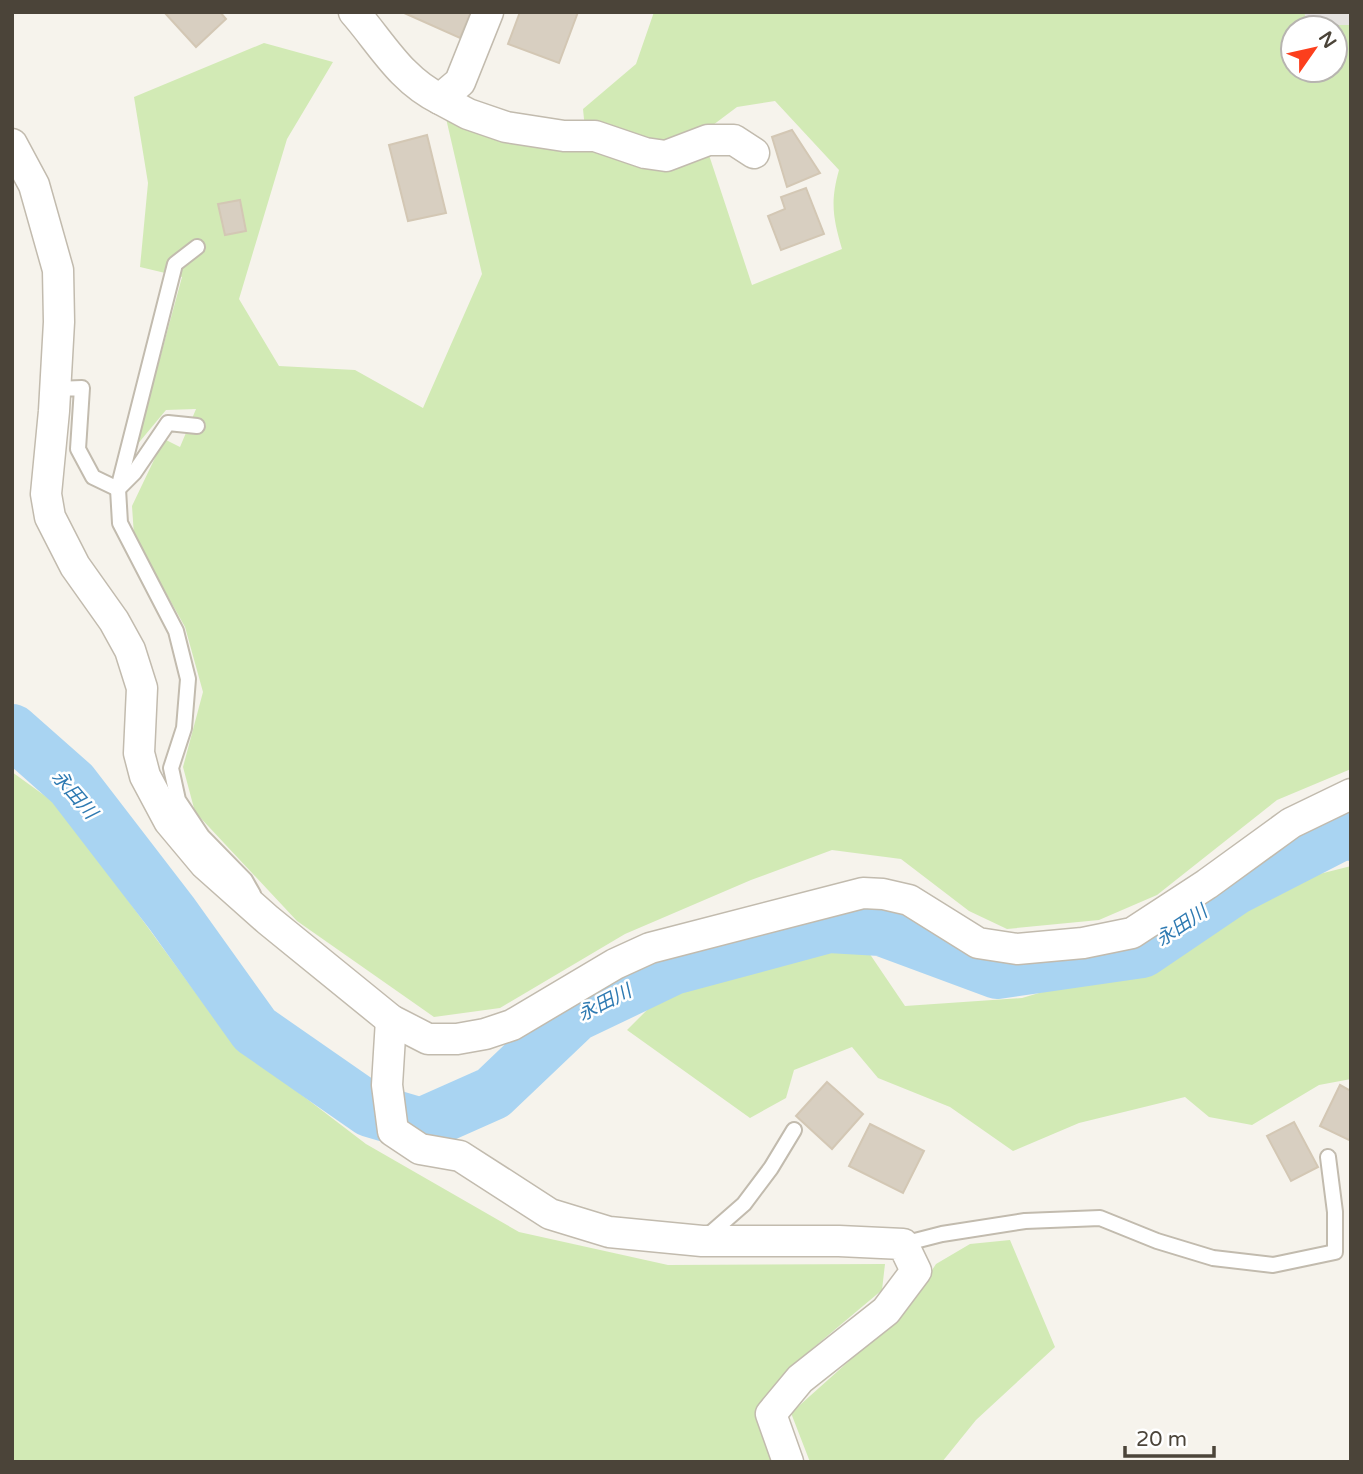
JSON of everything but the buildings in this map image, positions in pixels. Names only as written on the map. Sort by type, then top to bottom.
[{"type":"street","points":[[354,12],[393,64],[421,90],[468,114],[506,127],[565,136],[595,136],[645,153],[666,156],[708,140],[734,140],[754,153]]},
{"type":"street","points":[[440,99],[460,82],[488,12]]},
{"type":"street","points":[[12,144],[34,185],[58,270],[59,322],[46,494],[50,517],[75,566],[114,621],[130,650],[142,688],[139,753],[145,776],[169,821],[205,864],[268,920],[391,1020],[428,1039],[457,1039],[512,1025],[615,964],[650,948],[863,893],[909,900],[978,943],[1017,949],[1083,943],[1132,933],[1207,884],[1291,823],[1351,794]]},
{"type":"street","points":[[391,1020],[387,1084],[393,1131],[420,1150],[460,1156],[550,1214],[609,1232],[702,1241],[903,1244],[916,1271],[886,1311],[800,1379],[771,1413],[788,1462]]},
{"type":"lane","points":[[197,247],[175,264],[118,489],[120,523],[176,631],[188,679],[184,728],[172,768],[178,800],[202,836],[246,880],[268,920]]},
{"type":"lane","points":[[55,388],[82,388],[78,449],[93,477],[118,489]]},
{"type":"lane","points":[[118,489],[134,472],[168,422],[197,426]]},
{"type":"lane","points":[[702,1241],[744,1204],[771,1168],[794,1130]]},
{"type":"lane","points":[[903,1244],[942,1234],[1025,1221],[1100,1218],[1157,1241],[1213,1258],[1273,1265],[1335,1252],[1335,1212],[1328,1157]]},
{"type":"green space","points":[[654,12],[1304,12],[1305,14],[1279,14],[1279,84],[1349,84],[1351,25],[1351,769],[1277,800],[1157,895],[1099,920],[1007,929],[969,911],[901,859],[832,850],[751,880],[625,934],[500,1008],[434,1017],[297,921],[195,812],[183,767],[203,692],[185,627],[134,536],[132,506],[164,439],[180,447],[196,409],[166,410],[136,446],[182,277],[140,267],[148,183],[134,97],[264,43],[333,62],[287,139],[239,299],[279,366],[355,370],[423,408],[482,274],[445,114],[709,155],[752,285],[842,249],[834,210],[834,191],[839,170],[775,101],[737,107],[709,128],[671,148],[585,129],[583,109],[636,64]]},
{"type":"green space","points":[[12,772],[59,806],[231,1041],[366,1144],[519,1232],[668,1265],[885,1264],[882,1290],[794,1364],[760,1407],[774,1462],[12,1462]]},
{"type":"green space","points":[[1351,866],[1351,1079],[1319,1085],[1252,1125],[1209,1117],[1185,1097],[1079,1123],[1013,1151],[950,1107],[878,1078],[852,1047],[794,1070],[786,1098],[750,1118],[627,1030],[653,1004],[731,972],[861,941],[905,1006],[1022,998],[1165,956],[1292,881]]},
{"type":"green space","points":[[1010,1240],[1055,1347],[976,1420],[942,1462],[810,1462],[791,1413],[906,1310],[936,1264],[970,1244]]},
{"type":"shaded area","points":[[1351,12],[1351,25],[1349,14],[1305,14]]},
{"type":"waterway","name":"永田川","points":[[12,731],[72,784],[172,914],[255,1030],[370,1110],[421,1125],[493,1093],[575,1015],[673,968],[829,926],[881,929],[997,972],[1142,951],[1235,888],[1342,833],[1351,834]]}]
